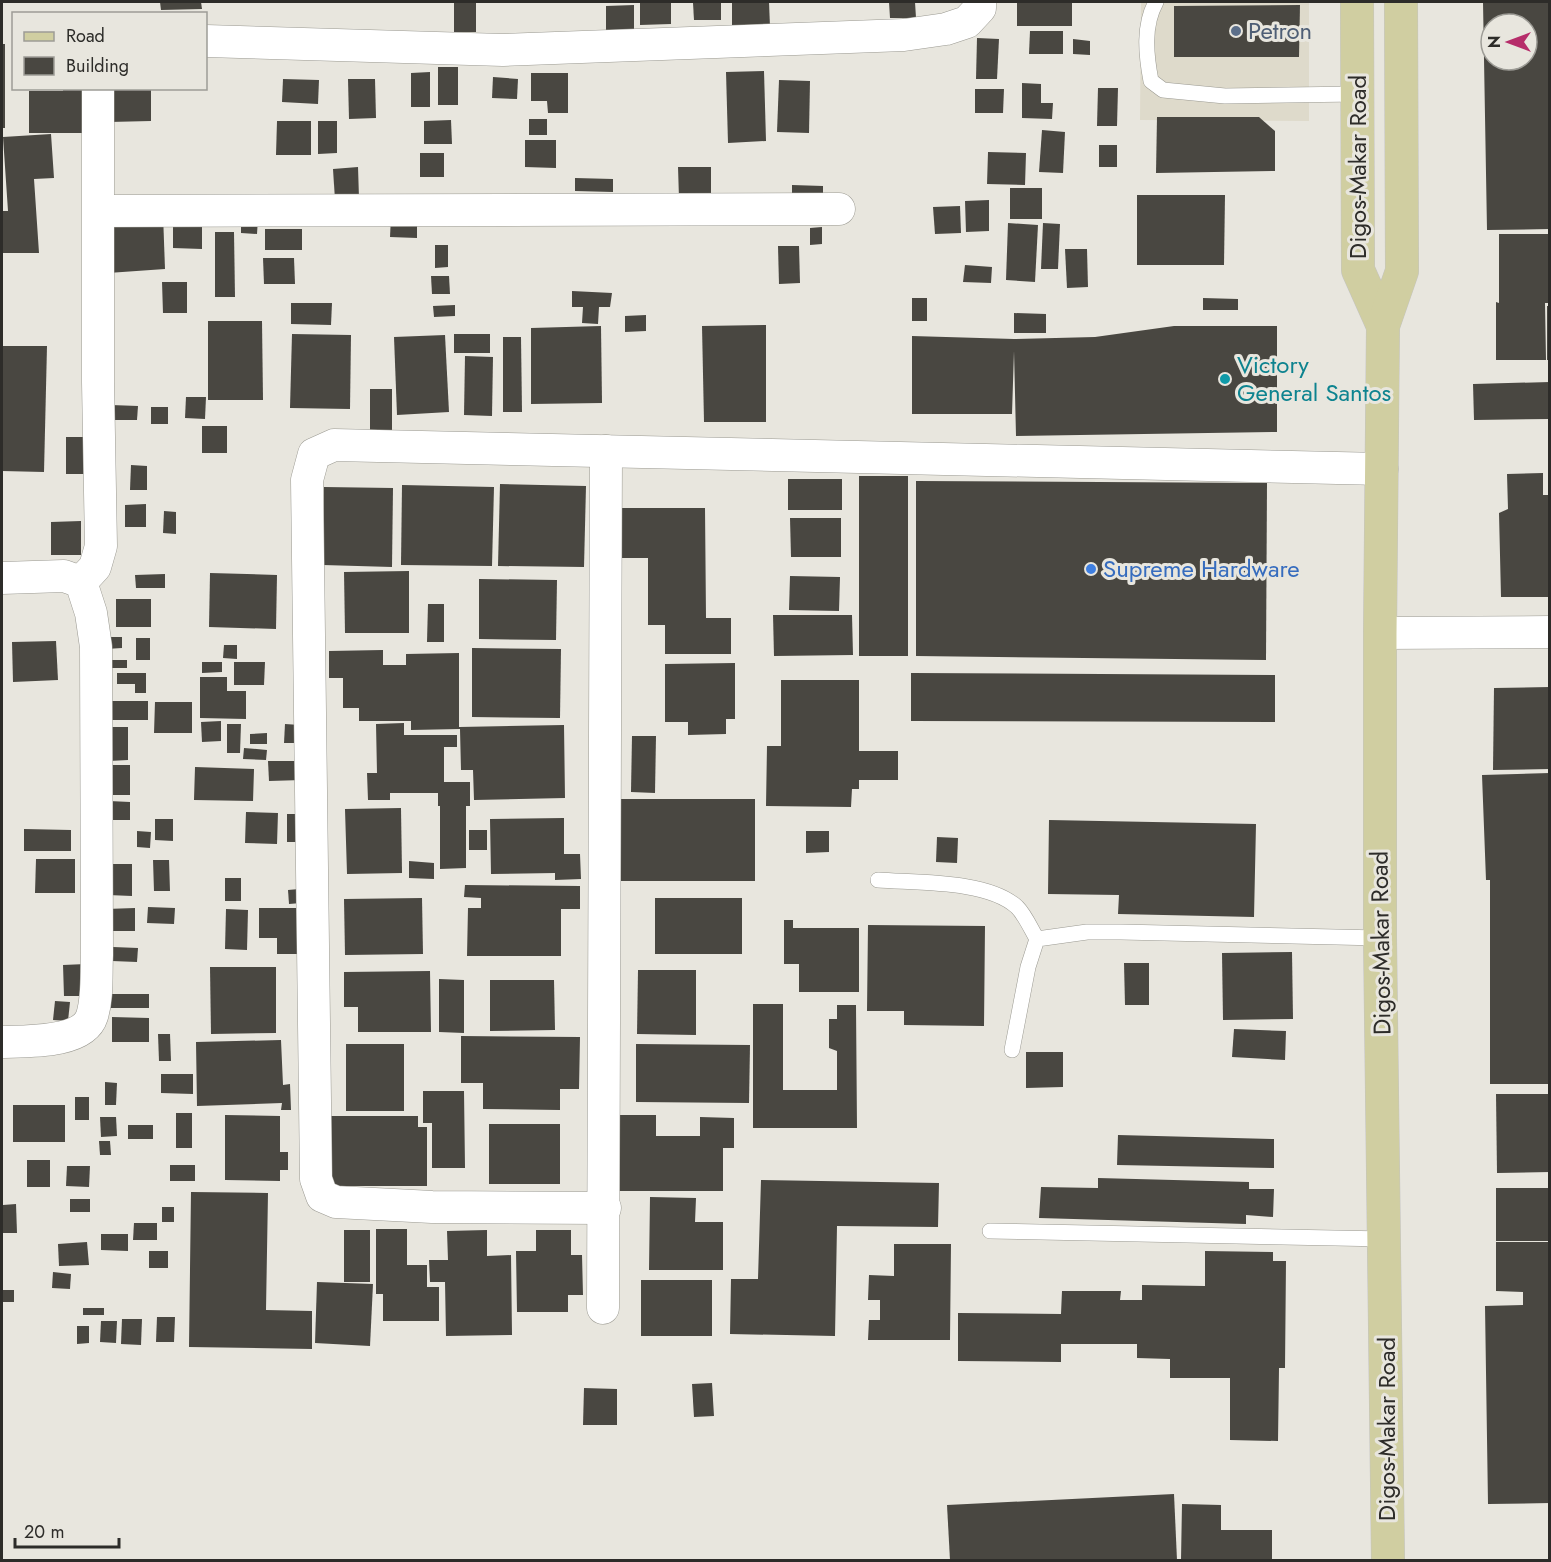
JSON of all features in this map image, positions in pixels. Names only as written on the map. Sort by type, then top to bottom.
[{"type":"main road","name":"Digos-Makar Road","points":[[1357,2],[1358,270],[1383,327]]},
{"type":"main road","name":"Digos-Makar Road","points":[[1388,1560],[1386,1239],[1380,938],[1380,633],[1383,327],[1402,271],[1401,3]]},
{"type":"street","points":[[207,41],[503,50],[904,35],[946,29],[967,22],[980,8],[980,2]]},
{"type":"street","points":[[81,582],[95,567],[101,546],[98,382],[99,90]]},
{"type":"street","points":[[99,211],[839,209]]},
{"type":"street","points":[[605,1208],[432,1207],[336,1202],[322,1196],[316,1179],[307,480],[314,454],[334,445],[1382,469]]},
{"type":"street","points":[[603,1308],[606,451]]},
{"type":"street","points":[[2,578],[64,576],[81,582]]},
{"type":"street","points":[[2,1042],[43,1040],[72,1034],[85,1028],[92,1018],[97,955],[96,647],[91,613],[81,582]]},
{"type":"street","points":[[1380,633],[1550,632]]},
{"type":"lane","points":[[1156,2],[1151,11],[1145,53],[1151,81],[1163,90],[1225,96],[1357,94]]},
{"type":"lane","points":[[878,880],[979,888],[1000,895],[1019,908],[1036,939],[1028,967],[1012,1050]]},
{"type":"lane","points":[[1036,939],[1087,932],[1380,938]]},
{"type":"lane","points":[[990,1231],[1386,1239]]},
{"type":"shaded area","points":[[1141,2],[1309,2],[1309,121],[1140,120]]},
{"type":"building","points":[[160,2],[201,2],[202,9],[161,10]]},
{"type":"building","points":[[454,2],[476,2],[476,32],[454,32]]},
{"type":"building","points":[[640,2],[671,2],[671,24],[640,25]]},
{"type":"building","points":[[732,2],[769,2],[770,27],[732,28]]},
{"type":"building","points":[[889,2],[915,2],[916,18],[890,18]]},
{"type":"building","points":[[1017,2],[1072,2],[1072,26],[1017,26]]},
{"type":"building","points":[[1483,2],[1550,2],[1550,229],[1487,230],[1484,72],[1539,72],[1539,12],[1483,12]]},
{"type":"building","points":[[693,3],[721,3],[721,20],[694,20]]},
{"type":"building","points":[[634,5],[634,34],[606,34],[606,6]]},
{"type":"building","name":"Petron","points":[[1300,5],[1299,57],[1174,57],[1174,6]]},
{"type":"building","points":[[1030,31],[1063,31],[1063,54],[1029,54]]},
{"type":"building","points":[[977,38],[999,39],[997,79],[976,79]]},
{"type":"building","points":[[1073,39],[1090,41],[1090,55],[1073,54]]},
{"type":"building","points":[[2,44],[5,44],[5,128],[2,128]]},
{"type":"building","points":[[438,67],[458,67],[458,105],[438,105]]},
{"type":"building","points":[[764,71],[766,141],[728,143],[726,72]]},
{"type":"building","points":[[430,72],[430,107],[411,107],[411,73]]},
{"type":"building","points":[[531,73],[568,73],[568,113],[548,113],[547,101],[531,101]]},
{"type":"building","points":[[493,77],[518,79],[517,99],[492,98]]},
{"type":"building","points":[[283,79],[319,80],[318,104],[282,102]]},
{"type":"building","points":[[348,79],[375,79],[376,118],[349,119]]},
{"type":"building","points":[[779,80],[810,81],[809,133],[777,132]]},
{"type":"building","points":[[1022,83],[1041,84],[1041,103],[1053,103],[1052,119],[1022,118]]},
{"type":"building","points":[[1098,88],[1118,88],[1117,126],[1097,126]]},
{"type":"building","points":[[975,89],[1004,89],[1003,113],[975,113]]},
{"type":"building","points":[[92,90],[92,133],[29,133],[29,91]]},
{"type":"building","points":[[108,90],[151,90],[151,121],[109,122]]},
{"type":"building","points":[[1157,117],[1259,117],[1275,131],[1275,171],[1156,173]]},
{"type":"building","points":[[529,119],[547,119],[547,135],[529,135]]},
{"type":"building","points":[[451,120],[452,144],[424,144],[424,121]]},
{"type":"building","points":[[277,121],[311,121],[311,155],[276,155]]},
{"type":"building","points":[[318,121],[337,121],[337,153],[318,154]]},
{"type":"building","points":[[1042,130],[1065,132],[1063,173],[1039,172]]},
{"type":"building","points":[[51,134],[54,178],[34,179],[39,253],[2,253],[2,211],[8,211],[3,137]]},
{"type":"building","points":[[525,140],[556,140],[556,168],[525,167]]},
{"type":"building","points":[[1099,145],[1117,145],[1117,167],[1099,167]]},
{"type":"building","points":[[988,152],[1026,153],[1025,185],[987,184]]},
{"type":"building","points":[[420,153],[444,153],[444,177],[420,177]]},
{"type":"building","points":[[358,167],[359,199],[335,200],[333,169]]},
{"type":"building","points":[[678,167],[711,167],[711,199],[679,199]]},
{"type":"building","points":[[575,178],[613,179],[613,192],[575,191]]},
{"type":"building","points":[[792,185],[823,186],[823,201],[792,201]]},
{"type":"building","points":[[1010,188],[1042,188],[1042,219],[1010,219]]},
{"type":"building","points":[[1137,195],[1225,195],[1224,265],[1137,265]]},
{"type":"building","points":[[989,200],[989,231],[966,232],[965,201]]},
{"type":"building","points":[[960,206],[961,233],[935,234],[933,207]]},
{"type":"building","points":[[163,214],[165,269],[108,273],[105,216]]},
{"type":"building","points":[[391,216],[417,218],[417,238],[390,237]]},
{"type":"building","points":[[173,218],[202,219],[202,249],[173,248]]},
{"type":"building","points":[[241,218],[258,218],[257,234],[241,233]]},
{"type":"building","points":[[1008,223],[1038,225],[1035,282],[1006,280]]},
{"type":"building","points":[[1043,223],[1060,224],[1058,269],[1041,269]]},
{"type":"building","points":[[822,227],[822,244],[810,245],[810,228]]},
{"type":"building","points":[[265,229],[302,229],[302,250],[265,250]]},
{"type":"building","points":[[215,232],[234,232],[235,297],[215,297]]},
{"type":"building","points":[[1499,234],[1550,234],[1550,303],[1545,303],[1546,360],[1496,360]]},
{"type":"building","points":[[435,245],[448,245],[448,267],[435,268]]},
{"type":"building","points":[[778,246],[799,246],[800,283],[779,284]]},
{"type":"building","points":[[1065,249],[1087,249],[1088,287],[1067,288]]},
{"type":"building","points":[[263,258],[294,258],[295,284],[264,284]]},
{"type":"building","points":[[965,265],[992,267],[991,283],[963,282]]},
{"type":"building","points":[[431,276],[449,276],[450,294],[432,294]]},
{"type":"building","points":[[162,282],[187,282],[187,313],[163,313]]},
{"type":"building","points":[[572,291],[612,293],[610,307],[599,307],[598,324],[582,323],[583,307],[572,307]]},
{"type":"building","points":[[912,298],[927,298],[927,321],[912,321]]},
{"type":"building","points":[[1203,298],[1238,299],[1238,310],[1203,310]]},
{"type":"building","points":[[291,303],[332,303],[331,325],[291,324]]},
{"type":"building","points":[[455,305],[455,316],[434,317],[433,306]]},
{"type":"building","points":[[1547,306],[1550,306],[1550,360],[1547,360]]},
{"type":"building","points":[[1014,313],[1046,314],[1046,333],[1014,333]]},
{"type":"building","points":[[646,315],[646,331],[625,332],[625,316]]},
{"type":"building","points":[[208,321],[262,321],[263,400],[208,400]]},
{"type":"building","points":[[766,325],[766,422],[704,422],[702,326]]},
{"type":"building","points":[[601,326],[602,403],[531,404],[531,328]]},
{"type":"building","points":[[1174,326],[1277,326],[1277,432],[1016,436],[1014,351],[1012,414],[912,414],[912,336],[1014,339],[1095,337]]},
{"type":"building","points":[[292,334],[351,335],[350,409],[290,408]]},
{"type":"building","points":[[454,334],[490,334],[490,353],[454,353]]},
{"type":"building","points":[[445,335],[449,412],[397,415],[394,337]]},
{"type":"building","points":[[503,337],[521,337],[522,412],[503,412]]},
{"type":"building","points":[[2,346],[47,346],[44,472],[2,471]]},
{"type":"building","points":[[465,356],[493,357],[492,416],[464,415]]},
{"type":"building","points":[[1550,382],[1550,419],[1474,420],[1473,384]]},
{"type":"building","points":[[370,389],[392,389],[392,431],[370,431]]},
{"type":"building","points":[[186,397],[206,397],[205,419],[185,418]]},
{"type":"building","points":[[111,405],[138,406],[137,420],[110,420]]},
{"type":"building","points":[[151,407],[168,407],[168,424],[151,424]]},
{"type":"building","points":[[202,426],[227,426],[227,453],[202,453]]},
{"type":"building","points":[[66,437],[87,437],[87,474],[66,474]]},
{"type":"building","points":[[131,465],[147,466],[147,490],[130,490]]},
{"type":"building","points":[[1543,473],[1543,495],[1550,495],[1550,597],[1501,597],[1499,513],[1508,509],[1507,474]]},
{"type":"building","points":[[859,476],[908,476],[908,656],[859,656]]},
{"type":"building","points":[[788,479],[842,479],[842,510],[788,510]]},
{"type":"building","name":"Supreme Hardware","points":[[916,481],[1267,483],[1266,660],[916,656]]},
{"type":"building","points":[[500,484],[586,486],[584,567],[498,566]]},
{"type":"building","points":[[402,485],[494,487],[492,566],[401,565]]},
{"type":"building","points":[[324,487],[393,488],[392,567],[323,565]]},
{"type":"building","points":[[146,504],[146,527],[125,527],[125,505]]},
{"type":"building","points":[[622,508],[705,508],[706,618],[731,618],[731,654],[665,654],[665,625],[648,625],[648,558],[622,558]]},
{"type":"building","points":[[164,511],[176,512],[176,534],[163,533]]},
{"type":"building","points":[[790,518],[841,518],[841,557],[791,557]]},
{"type":"building","points":[[81,521],[81,555],[51,555],[51,522]]},
{"type":"building","points":[[409,571],[409,633],[345,633],[344,572]]},
{"type":"building","points":[[210,573],[277,575],[276,629],[209,627]]},
{"type":"building","points":[[165,574],[165,588],[136,588],[135,575]]},
{"type":"building","points":[[790,576],[840,577],[839,611],[789,610]]},
{"type":"building","points":[[479,579],[557,580],[556,640],[479,639]]},
{"type":"building","points":[[116,599],[151,599],[151,627],[116,627]]},
{"type":"building","points":[[428,604],[444,604],[444,642],[427,642]]},
{"type":"building","points":[[773,615],[852,615],[853,655],[774,656]]},
{"type":"building","points":[[106,637],[122,637],[122,648],[106,649]]},
{"type":"building","points":[[136,638],[150,638],[150,660],[136,660]]},
{"type":"building","points":[[56,641],[58,680],[13,682],[12,642]]},
{"type":"building","points":[[224,645],[237,645],[237,659],[223,658]]},
{"type":"building","points":[[472,648],[561,649],[560,718],[472,717]]},
{"type":"building","points":[[383,650],[383,665],[406,665],[406,654],[459,653],[459,727],[564,725],[565,798],[474,800],[473,770],[461,770],[460,729],[411,730],[411,721],[359,721],[359,708],[343,708],[343,678],[329,678],[329,651]]},
{"type":"building","points":[[111,660],[127,660],[127,668],[111,668]]},
{"type":"building","points":[[202,662],[222,662],[222,672],[202,673]]},
{"type":"building","points":[[234,662],[265,662],[264,685],[234,685]]},
{"type":"building","points":[[735,663],[735,719],[726,719],[726,734],[688,735],[688,722],[665,722],[665,664]]},
{"type":"building","points":[[117,673],[146,673],[146,693],[135,693],[135,684],[117,684]]},
{"type":"building","points":[[911,673],[1275,675],[1275,722],[911,721]]},
{"type":"building","points":[[200,677],[227,677],[227,691],[246,691],[246,719],[200,718]]},
{"type":"building","points":[[781,680],[859,680],[859,751],[898,751],[898,780],[859,780],[859,789],[852,789],[851,807],[766,806],[767,746],[781,746]]},
{"type":"building","points":[[1550,687],[1550,769],[1493,770],[1494,688]]},
{"type":"building","points":[[104,701],[148,701],[148,720],[104,720]]},
{"type":"building","points":[[155,702],[192,702],[192,733],[154,733]]},
{"type":"building","points":[[221,721],[221,741],[202,742],[201,722]]},
{"type":"building","points":[[404,723],[404,735],[457,735],[457,747],[444,747],[444,782],[470,782],[470,806],[466,806],[466,868],[440,869],[438,793],[390,793],[390,800],[368,800],[367,773],[377,773],[376,724]]},
{"type":"building","points":[[227,724],[241,724],[240,753],[227,753]]},
{"type":"building","points":[[285,724],[300,725],[299,743],[284,743]]},
{"type":"building","points":[[109,727],[128,727],[128,760],[109,761]]},
{"type":"building","points":[[267,733],[267,744],[250,744],[250,734]]},
{"type":"building","points":[[632,736],[656,736],[655,793],[631,792]]},
{"type":"building","points":[[244,748],[267,750],[266,760],[243,759]]},
{"type":"building","points":[[268,761],[302,761],[302,780],[269,781]]},
{"type":"building","points":[[108,765],[130,765],[130,795],[108,795]]},
{"type":"building","points":[[195,767],[254,769],[253,801],[194,800]]},
{"type":"building","points":[[1550,773],[1550,1084],[1490,1084],[1490,880],[1486,880],[1482,775]]},
{"type":"building","points":[[619,799],[755,799],[755,881],[619,881]]},
{"type":"building","points":[[109,801],[130,802],[130,820],[109,820]]},
{"type":"building","points":[[401,808],[402,873],[347,874],[345,809]]},
{"type":"building","points":[[246,812],[278,813],[277,844],[245,843]]},
{"type":"building","points":[[287,814],[303,814],[303,842],[287,842]]},
{"type":"building","points":[[564,818],[564,854],[580,854],[581,879],[555,880],[555,873],[491,874],[490,819]]},
{"type":"building","points":[[155,819],[173,819],[173,841],[155,840]]},
{"type":"building","points":[[1049,820],[1256,824],[1254,917],[1118,914],[1119,895],[1048,894]]},
{"type":"building","points":[[24,829],[71,830],[71,851],[24,851]]},
{"type":"building","points":[[469,830],[487,830],[487,850],[469,850]]},
{"type":"building","points":[[137,831],[151,832],[150,848],[137,847]]},
{"type":"building","points":[[806,831],[829,831],[829,852],[806,853]]},
{"type":"building","points":[[937,837],[958,838],[957,863],[936,862]]},
{"type":"building","points":[[36,859],[75,859],[75,893],[35,893]]},
{"type":"building","points":[[153,860],[169,860],[170,891],[154,891]]},
{"type":"building","points":[[409,861],[434,863],[434,879],[409,878]]},
{"type":"building","points":[[108,864],[132,864],[132,896],[108,895]]},
{"type":"building","points":[[225,878],[241,878],[241,901],[225,901]]},
{"type":"building","points":[[465,885],[580,886],[580,909],[561,909],[561,956],[467,956],[468,908],[481,908],[481,898],[464,897]]},
{"type":"building","points":[[299,889],[301,903],[289,904],[288,890]]},
{"type":"building","points":[[422,898],[423,954],[345,955],[344,899]]},
{"type":"building","points":[[655,898],[742,898],[742,954],[655,954]]},
{"type":"building","points":[[148,907],[175,908],[174,924],[147,923]]},
{"type":"building","points":[[135,908],[135,931],[106,931],[106,909]]},
{"type":"building","points":[[259,908],[300,908],[301,954],[277,954],[277,938],[259,938]]},
{"type":"building","points":[[226,909],[248,910],[247,950],[225,949]]},
{"type":"building","points":[[784,920],[793,920],[793,928],[859,928],[859,992],[799,992],[799,964],[784,964]]},
{"type":"building","points":[[868,925],[985,926],[984,1026],[904,1025],[904,1011],[867,1011]]},
{"type":"building","points":[[113,947],[138,948],[137,962],[112,961]]},
{"type":"building","points":[[1292,952],[1293,1019],[1223,1020],[1222,953]]},
{"type":"building","points":[[1124,963],[1149,963],[1149,1005],[1125,1005]]},
{"type":"building","points":[[86,964],[87,996],[64,996],[63,965]]},
{"type":"building","points":[[210,967],[276,967],[276,1033],[211,1034]]},
{"type":"building","points":[[638,970],[696,970],[696,1035],[637,1034]]},
{"type":"building","points":[[430,971],[431,1032],[358,1032],[358,1007],[344,1007],[344,972]]},
{"type":"building","points":[[439,979],[464,980],[464,1033],[439,1032]]},
{"type":"building","points":[[490,980],[554,980],[555,1030],[490,1031]]},
{"type":"building","points":[[107,994],[149,994],[149,1008],[107,1008]]},
{"type":"building","points":[[55,1001],[70,1002],[68,1021],[53,1020]]},
{"type":"building","points":[[753,1004],[783,1004],[783,1090],[837,1090],[837,1051],[829,1048],[829,1019],[837,1019],[837,1005],[856,1005],[857,1128],[753,1128]]},
{"type":"building","points":[[112,1017],[149,1018],[149,1042],[112,1042]]},
{"type":"building","points":[[1234,1029],[1286,1031],[1285,1060],[1232,1057]]},
{"type":"building","points":[[158,1034],[170,1034],[171,1061],[159,1061]]},
{"type":"building","points":[[461,1036],[580,1037],[579,1089],[560,1089],[560,1110],[483,1109],[483,1083],[461,1083]]},
{"type":"building","points":[[281,1040],[283,1085],[290,1084],[291,1110],[281,1110],[282,1103],[197,1106],[196,1042]]},
{"type":"building","points":[[346,1044],[404,1044],[404,1111],[346,1111]]},
{"type":"building","points":[[636,1044],[750,1045],[749,1103],[636,1102]]},
{"type":"building","points":[[1026,1052],[1063,1052],[1063,1087],[1026,1088]]},
{"type":"building","points":[[161,1074],[193,1074],[193,1094],[161,1093]]},
{"type":"building","points":[[105,1082],[117,1083],[116,1105],[105,1105]]},
{"type":"building","points":[[423,1091],[464,1091],[465,1168],[432,1168],[432,1123],[423,1123]]},
{"type":"building","points":[[1496,1094],[1550,1094],[1550,1172],[1497,1173]]},
{"type":"building","points":[[75,1097],[89,1097],[89,1120],[75,1120]]},
{"type":"building","points":[[13,1105],[65,1105],[65,1142],[13,1142]]},
{"type":"building","points":[[176,1113],[192,1113],[192,1148],[176,1148]]},
{"type":"building","points":[[225,1115],[280,1116],[280,1152],[288,1152],[288,1170],[280,1170],[280,1181],[225,1180]]},
{"type":"building","points":[[614,1115],[656,1115],[656,1136],[700,1136],[700,1117],[734,1118],[734,1148],[723,1148],[723,1191],[614,1191]]},
{"type":"building","points":[[329,1116],[418,1116],[418,1127],[427,1127],[427,1186],[329,1186]]},
{"type":"building","points":[[100,1117],[116,1117],[117,1136],[101,1137]]},
{"type":"building","points":[[489,1124],[560,1124],[560,1184],[489,1184]]},
{"type":"building","points":[[128,1125],[153,1125],[153,1139],[128,1139]]},
{"type":"building","points":[[1118,1135],[1274,1139],[1274,1168],[1117,1165]]},
{"type":"building","points":[[99,1141],[110,1141],[111,1155],[100,1155]]},
{"type":"building","points":[[27,1160],[50,1160],[50,1187],[27,1187]]},
{"type":"building","points":[[170,1165],[195,1165],[195,1181],[170,1181]]},
{"type":"building","points":[[67,1166],[90,1166],[89,1187],[66,1186]]},
{"type":"building","points":[[1098,1178],[1249,1182],[1249,1189],[1274,1189],[1273,1217],[1246,1215],[1246,1224],[1039,1218],[1041,1187],[1098,1188]]},
{"type":"building","points":[[761,1180],[939,1183],[938,1227],[837,1226],[835,1336],[730,1334],[731,1279],[758,1279]]},
{"type":"building","points":[[1496,1188],[1550,1188],[1550,1241],[1496,1241]]},
{"type":"building","points":[[191,1192],[268,1193],[266,1310],[312,1311],[312,1349],[189,1347]]},
{"type":"building","points":[[650,1197],[696,1198],[695,1222],[723,1222],[723,1270],[649,1270]]},
{"type":"building","points":[[70,1199],[90,1199],[90,1212],[70,1212]]},
{"type":"building","points":[[16,1204],[17,1233],[3,1233],[3,1205]]},
{"type":"building","points":[[162,1207],[174,1207],[174,1222],[162,1222]]},
{"type":"building","points":[[134,1223],[157,1223],[157,1240],[133,1240]]},
{"type":"building","points":[[376,1229],[407,1229],[407,1265],[427,1265],[427,1287],[439,1287],[439,1321],[383,1321],[383,1294],[376,1294]]},
{"type":"building","points":[[344,1230],[370,1230],[370,1282],[344,1282]]},
{"type":"building","points":[[487,1230],[487,1256],[511,1255],[512,1335],[446,1336],[445,1282],[430,1282],[429,1260],[448,1260],[447,1231]]},
{"type":"building","points":[[536,1230],[571,1230],[571,1255],[582,1255],[583,1295],[568,1295],[568,1312],[517,1312],[516,1251],[536,1251]]},
{"type":"building","points":[[101,1234],[128,1234],[128,1251],[101,1250]]},
{"type":"building","points":[[87,1242],[89,1265],[59,1266],[58,1244]]},
{"type":"building","points":[[1496,1242],[1550,1242],[1550,1503],[1488,1504],[1485,1306],[1523,1305],[1523,1292],[1496,1291]]},
{"type":"building","points":[[894,1244],[951,1244],[950,1340],[868,1340],[869,1320],[880,1320],[880,1300],[868,1300],[869,1275],[894,1276]]},
{"type":"building","points":[[149,1251],[168,1251],[168,1268],[149,1268]]},
{"type":"building","points":[[1205,1251],[1273,1252],[1273,1261],[1286,1261],[1285,1368],[1279,1368],[1278,1441],[1230,1440],[1230,1378],[1170,1378],[1170,1359],[1137,1358],[1137,1344],[1061,1344],[1061,1362],[958,1361],[958,1313],[1061,1314],[1062,1291],[1121,1291],[1120,1300],[1142,1300],[1142,1285],[1205,1286]]},
{"type":"building","points":[[53,1272],[71,1274],[70,1289],[52,1288]]},
{"type":"building","points":[[641,1280],[712,1280],[712,1336],[641,1336]]},
{"type":"building","points":[[317,1282],[373,1284],[370,1346],[315,1343]]},
{"type":"building","points":[[2,1290],[14,1290],[14,1302],[2,1302]]},
{"type":"building","points":[[83,1308],[104,1308],[104,1315],[83,1315]]},
{"type":"building","points":[[157,1317],[175,1317],[174,1342],[156,1342]]},
{"type":"building","points":[[122,1319],[142,1319],[141,1345],[121,1344]]},
{"type":"building","points":[[101,1321],[117,1321],[116,1343],[100,1342]]},
{"type":"building","points":[[77,1326],[89,1326],[89,1343],[77,1344]]},
{"type":"building","points":[[712,1383],[714,1416],[694,1417],[692,1384]]},
{"type":"building","points":[[584,1388],[617,1389],[617,1425],[583,1425]]},
{"type":"building","points":[[1174,1494],[1177,1560],[950,1560],[947,1505]]},
{"type":"building","points":[[1182,1504],[1221,1505],[1221,1530],[1272,1530],[1272,1560],[1181,1560]]},
{"type":"place","name":"Petron","points":[[1236,31]]},
{"type":"place","name":"Victory General Santos","points":[[1225,379]]},
{"type":"place","name":"Supreme Hardware","points":[[1091,569]]}]
